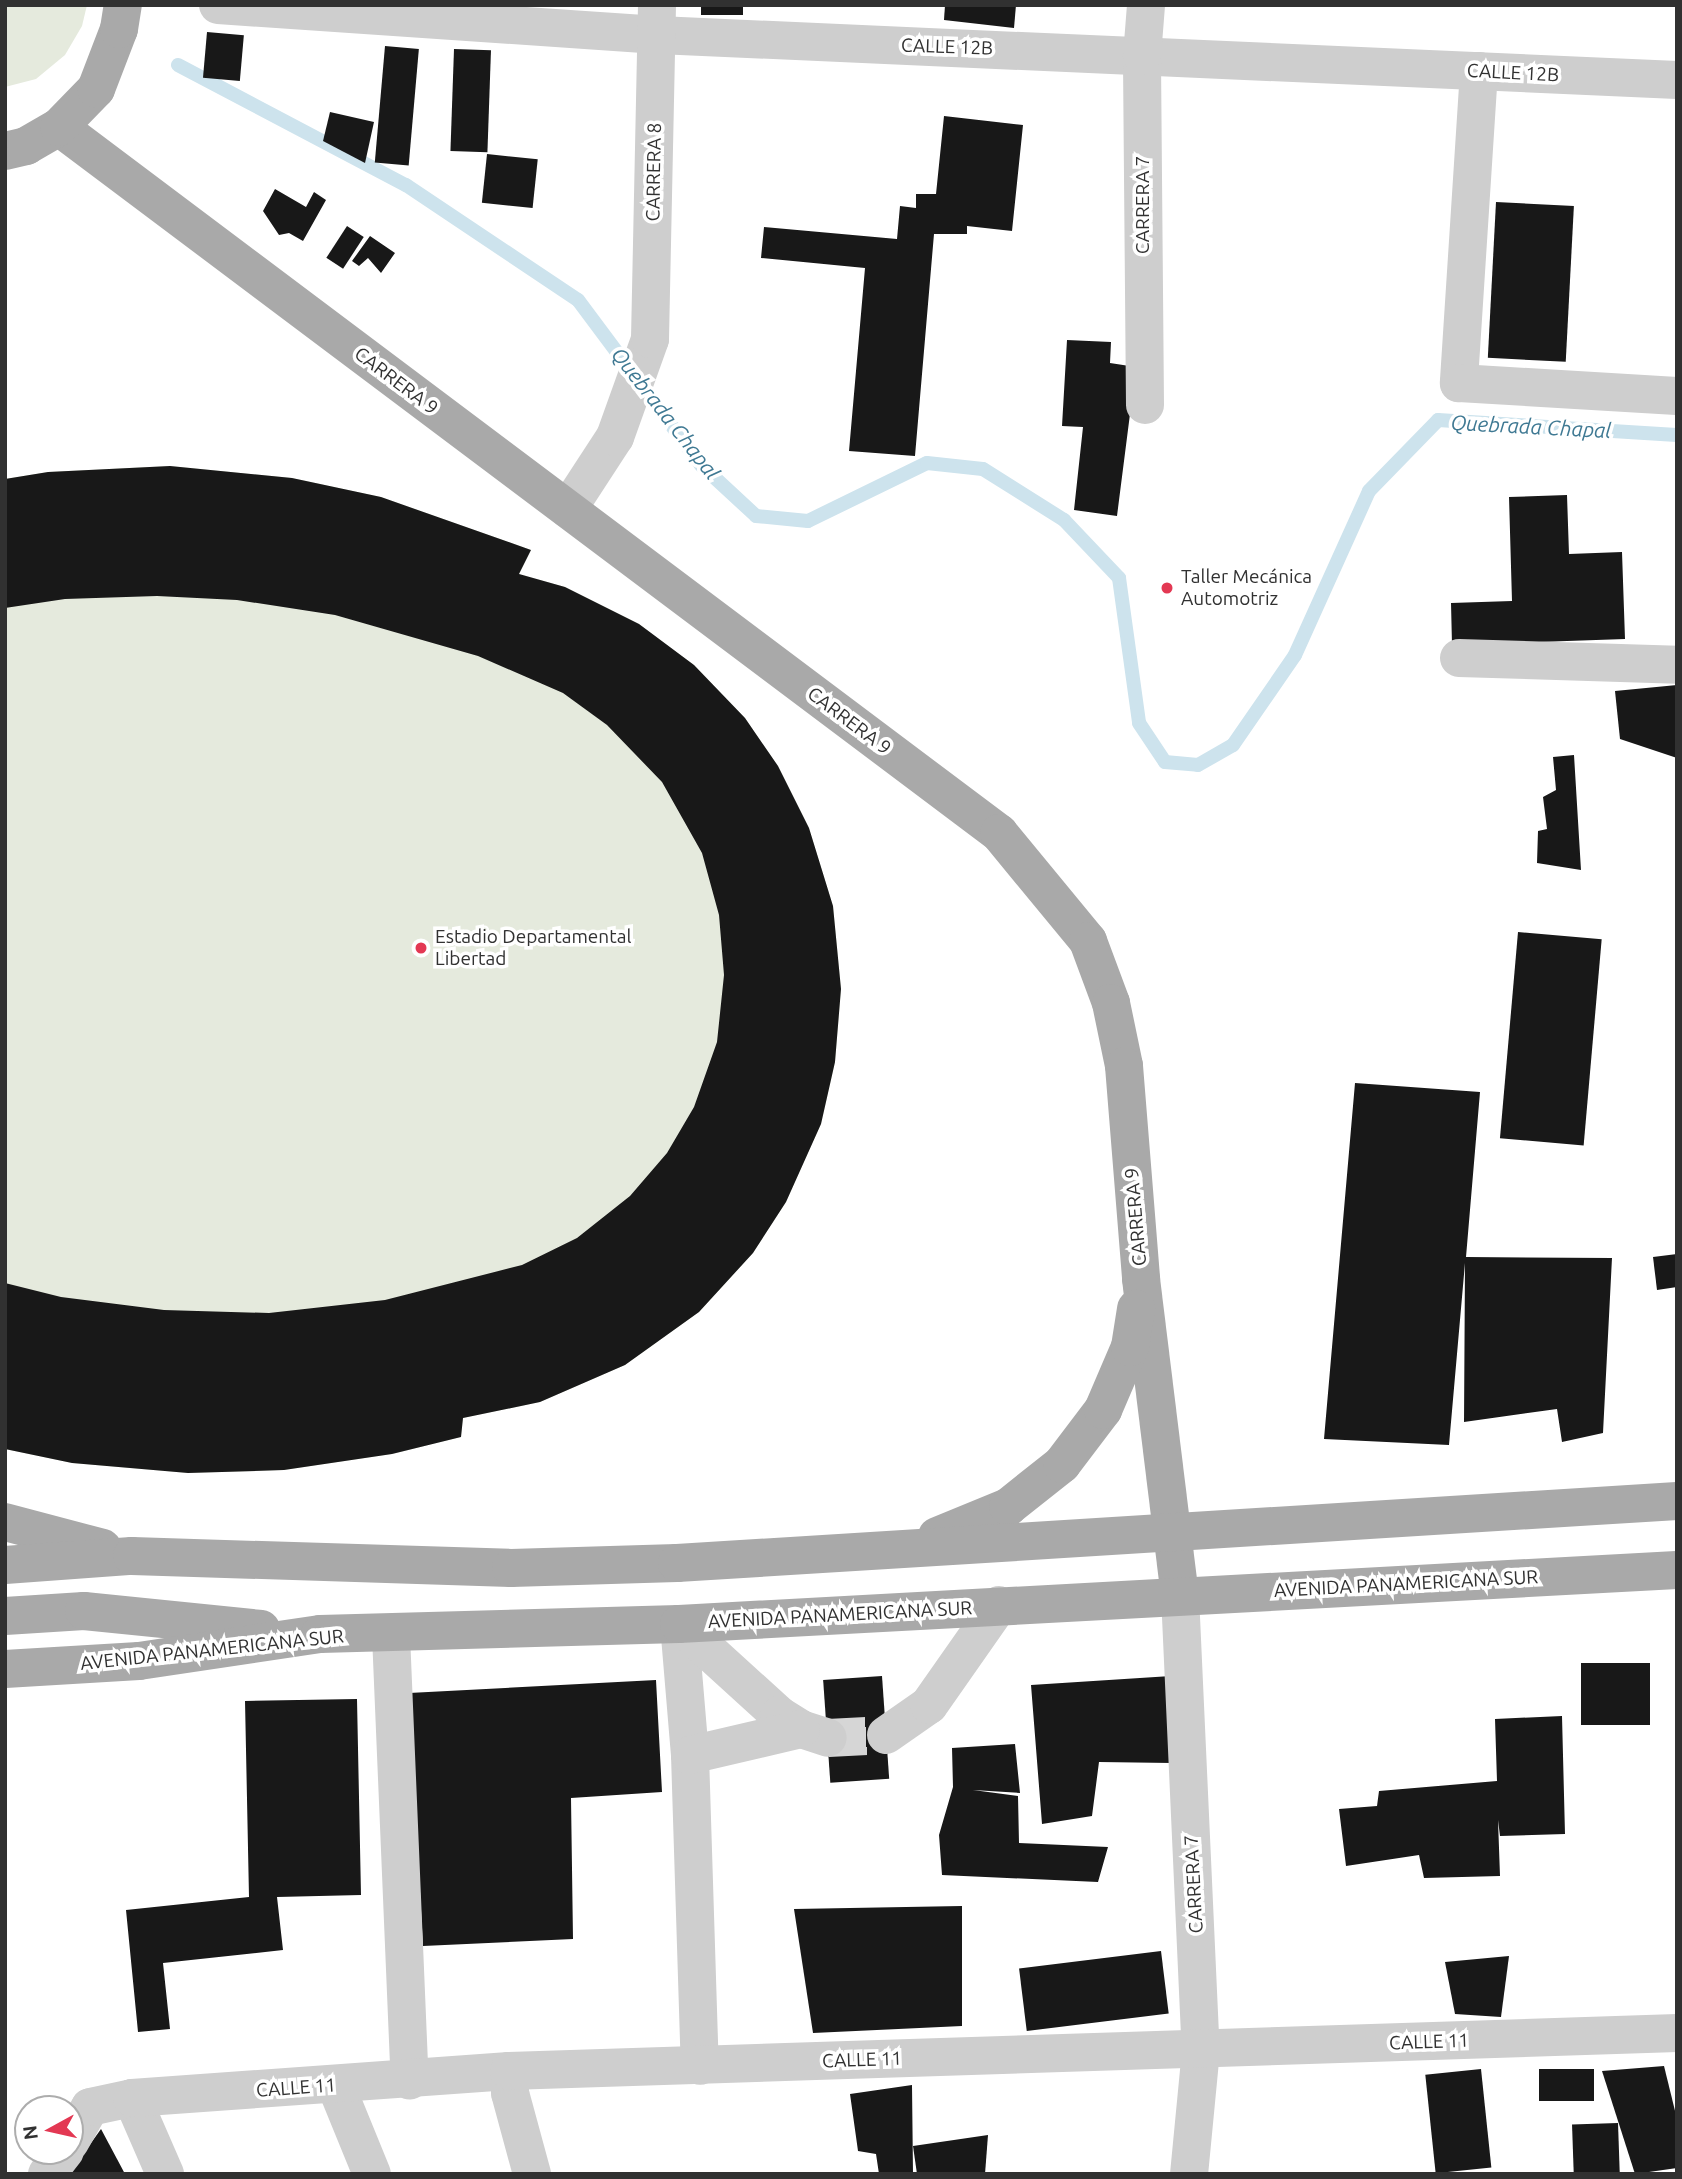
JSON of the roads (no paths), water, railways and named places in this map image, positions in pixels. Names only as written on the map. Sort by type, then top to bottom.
[{"type":"main road","points":[[12,157],[59,127],[96,89],[119,29],[123,5]]},
{"type":"main road","name":"CARRERA 9","points":[[59,127],[999,833],[1088,941],[1111,1003],[1124,1066],[1141,1279],[1180,1595]]},
{"type":"main road","points":[[878,1550],[945,1534],[1008,1507],[1062,1464],[1103,1410],[1130,1347],[1141,1279]]},
{"type":"main road","points":[[5,1565],[132,1556],[512,1568],[677,1563],[1677,1501]]},
{"type":"main road","points":[[5,1522],[132,1556]]},
{"type":"main road","name":"AVENIDA PANAMERICANA SUR","points":[[5,1669],[139,1661],[320,1634],[391,1635],[679,1624],[1677,1570]]},
{"type":"main road","points":[[5,1615],[84,1611],[320,1634]]},
{"type":"street","name":"CALLE 12B","points":[[218,5],[657,20],[1142,56],[1677,80]]},
{"type":"street","name":"CARRERA 7","points":[[1145,405],[1142,56],[1146,5]]},
{"type":"street","name":"CARRERA 8","points":[[568,509],[615,437],[650,339],[657,20]]},
{"type":"street","points":[[1479,71],[1459,383],[1677,396]]},
{"type":"street","points":[[1459,658],[1677,664]]},
{"type":"street","name":"CARRERA 7","points":[[1180,1595],[1201,2050],[1189,2174]]},
{"type":"street","points":[[886,1735],[929,1705],[999,1605]]},
{"type":"street","points":[[679,1624],[814,1734],[690,1755]]},
{"type":"street","points":[[679,1624],[690,1755],[701,2066]]},
{"type":"street","points":[[391,1635],[410,2081]]},
{"type":"street","name":"CALLE 11","points":[[84,2117],[90,2107],[132,2098],[410,2081],[509,2071],[1677,2033]]},
{"type":"street","points":[[509,2071],[510,2093],[532,2174]]},
{"type":"street","points":[[336,2086],[372,2174]]},
{"type":"street","points":[[132,2098],[165,2174]]},
{"type":"waterway","name":"Quebrada Chapal","points":[[178,65],[406,185],[578,300],[701,465],[756,516],[808,521],[927,463],[983,469],[1064,520],[1119,578],[1139,723],[1165,762],[1198,765],[1233,745],[1295,655],[1369,491],[1438,420],[1677,435]]},
{"type":"tunnel","points":[[828,1738],[886,1735]]},
{"type":"place","name":"Taller Mecánica Automotriz","points":[[1167,588]]},
{"type":"place","name":"Estadio Departamental Libertad","points":[[421,948]]}]
